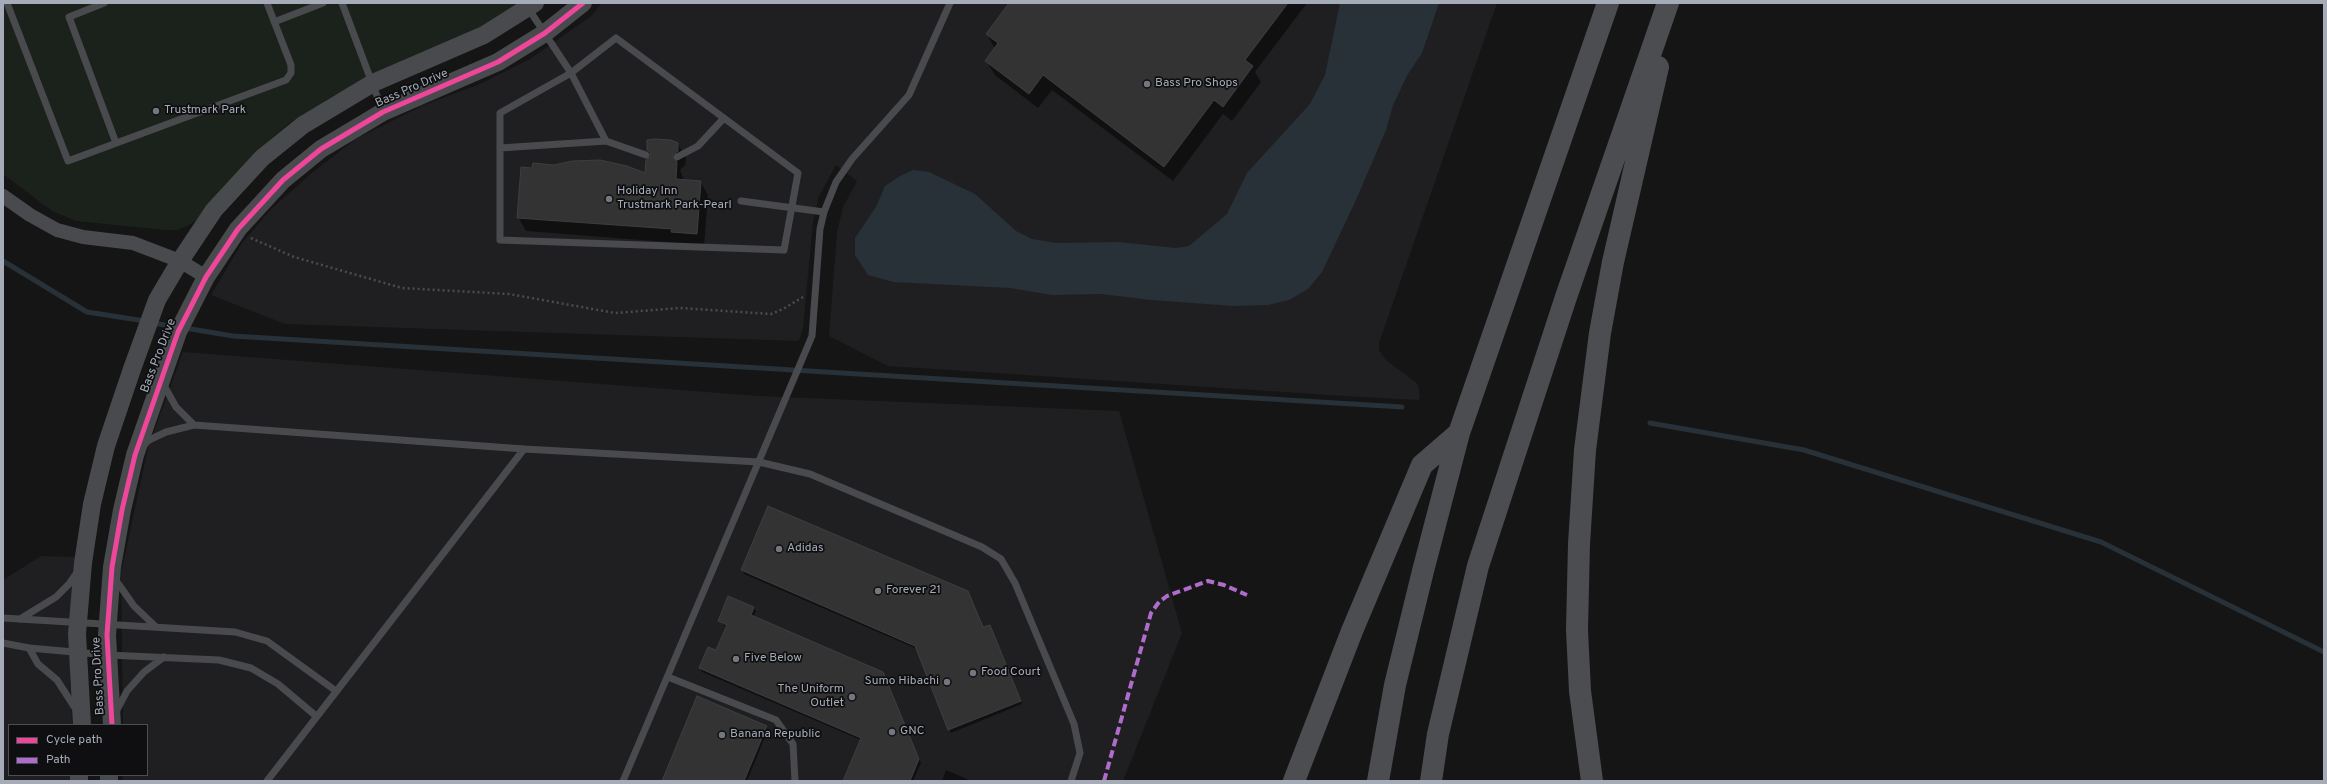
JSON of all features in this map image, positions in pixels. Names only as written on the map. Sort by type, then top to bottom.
[{"type":"highway","points":[[1378,781],[1395,685],[1423,571],[1460,433],[1608,3]]},
{"type":"highway","points":[[1432,781],[1438,734],[1478,566],[1566,296],[1668,3]]},
{"type":"highway","points":[[1592,781],[1580,691],[1577,630],[1579,544],[1588,424],[1600,333],[1613,262],[1645,130],[1672,3]]},
{"type":"highway","points":[[1294,781],[1352,630],[1422,464],[1460,433]]},
{"type":"street","name":"Bass Pro Drive","points":[[112,722],[108,655],[108,624],[112,574],[122,510],[135,455],[161,379],[178,332],[206,276],[236,232],[283,180],[321,149],[383,112],[498,62],[545,33],[583,3]]},
{"type":"street","name":"Bass Pro Drive","points":[[82,721],[78,652],[78,622],[83,563],[92,504],[106,446],[132,369],[157,300],[180,261],[214,210],[262,158],[303,125],[373,83],[484,35],[532,6]]},
{"type":"street","points":[[3,196],[30,215],[57,230],[83,236],[133,243],[180,261],[206,276]]},
{"type":"lane","points":[[7,3],[68,160],[286,80],[291,72],[292,65],[267,3]]},
{"type":"lane","points":[[104,3],[69,17],[116,143]]},
{"type":"lane","points":[[274,22],[323,3]]},
{"type":"lane","points":[[342,3],[383,112]]},
{"type":"lane","points":[[623,781],[668,677],[719,550],[775,427],[812,336],[820,229],[824,212],[836,182],[852,159],[909,95],[950,3]]},
{"type":"lane","points":[[532,6],[545,33],[571,73],[606,141]]},
{"type":"lane","points":[[616,38],[798,173],[784,250],[500,240],[500,113],[571,73],[616,38]]},
{"type":"lane","points":[[677,157],[698,146],[724,118]]},
{"type":"lane","points":[[500,148],[606,141],[646,155]]},
{"type":"lane","points":[[741,201],[792,206],[824,212]]},
{"type":"lane","points":[[161,379],[176,406],[194,425]]},
{"type":"lane","points":[[135,455],[149,440],[166,432],[194,425],[524,449],[759,462],[810,474],[982,547],[1001,559],[1015,583],[1074,724],[1080,753],[1071,781]]},
{"type":"lane","points":[[267,781],[524,449]]},
{"type":"lane","points":[[20,619],[56,597],[70,584],[83,563]]},
{"type":"lane","points":[[112,574],[134,606],[156,627]]},
{"type":"lane","points":[[3,618],[235,632],[267,642],[336,691]]},
{"type":"lane","points":[[3,643],[29,648],[108,655],[219,660],[251,668],[278,684],[316,716]]},
{"type":"lane","points":[[29,648],[38,664],[56,680],[82,721]]},
{"type":"lane","points":[[112,722],[127,691],[144,672],[164,657]]},
{"type":"lane","points":[[668,677],[776,720],[793,744],[795,781]]},
{"type":"path","points":[[236,232],[294,257],[402,288],[509,294],[615,313],[680,308],[771,314],[783,309],[801,298],[816,294]]},
{"type":"shaded area","name":"Trustmark Park","points":[[3,3],[524,3],[463,37],[411,58],[330,98],[288,124],[258,150],[198,219],[177,230],[165,230],[76,221],[52,211],[3,174]]},
{"type":"shaded area","points":[[602,3],[1497,3],[1379,343],[1379,350],[1386,360],[1418,384],[1420,398],[1418,400],[1345,396],[888,366],[829,336],[837,232],[843,207],[857,181],[836,165],[819,196],[813,222],[803,328],[799,341],[285,324],[211,295],[242,243],[271,209],[313,172],[356,139],[424,105],[480,84],[530,59],[591,16]]},
{"type":"shaded area","points":[[1340,3],[1439,3],[1422,53],[1408,74],[1393,105],[1386,130],[1356,200],[1322,272],[1308,289],[1289,300],[1268,305],[1233,306],[1151,300],[1101,294],[1052,295],[1010,288],[893,282],[868,275],[855,255],[855,238],[876,207],[885,186],[900,176],[913,170],[929,172],[975,194],[1016,231],[1032,239],[1057,243],[1118,242],[1176,248],[1189,246],[1227,214],[1247,173],[1310,104],[1325,75]]},
{"type":"shaded area","points":[[183,352],[759,396],[1119,411],[1182,633],[1123,781],[122,781],[123,776],[148,776],[148,724],[123,724],[121,573],[148,448]]},
{"type":"shaded area","points":[[41,556],[76,557],[70,674],[72,724],[8,724],[8,776],[73,776],[72,781],[3,781],[3,580]]},
{"type":"building","name":"Bass Pro Shops","points":[[1009,3],[1288,3],[1245,60],[1253,66],[1223,107],[1214,100],[1164,167],[1043,75],[1029,94],[985,61],[998,43],[986,34]]},
{"type":"building","name":"Holiday Inn Trustmark Park-Pearl","points":[[647,140],[671,140],[678,143],[678,151],[672,156],[677,162],[676,179],[701,181],[697,234],[671,232],[672,229],[517,218],[521,167],[532,168],[533,163],[554,165],[572,161],[600,160],[627,166],[645,173],[646,160],[651,156],[650,152],[647,150]]},
{"type":"building","points":[[768,506],[968,591],[983,627],[990,625],[1021,701],[948,730],[915,646],[741,570]]},
{"type":"building","points":[[728,596],[754,607],[751,615],[883,672],[919,759],[910,781],[843,781],[861,738],[699,668],[708,647],[716,650],[727,625],[718,621]]},
{"type":"building","points":[[697,696],[767,726],[744,781],[662,781]]},
{"type":"waterway","points":[[3,261],[87,312],[145,321]]},
{"type":"waterway","points":[[153,323],[177,327]]},
{"type":"waterway","points":[[185,328],[233,336],[1402,407]]},
{"type":"waterway","points":[[1650,423],[1804,450],[2101,542],[2324,652]]},
{"type":"marked path","points":[[1104,781],[1151,613],[1159,602],[1167,596],[1208,581],[1224,585],[1247,595]]},
{"type":"cycle path","points":[[112,724],[107,635],[112,567],[122,510],[135,455],[178,332],[206,277],[238,229],[283,180],[321,149],[383,112],[498,62],[545,33],[583,3]]},
{"type":"place","name":"Bass Pro Shops","points":[[1147,84]]},
{"type":"place","name":"Trustmark Park","points":[[156,111]]},
{"type":"place","name":"Holiday Inn Trustmark Park-Pearl","points":[[609,199]]},
{"type":"place","name":"Adidas","points":[[779,549]]},
{"type":"place","name":"Forever 21","points":[[878,591]]},
{"type":"place","name":"Five Below","points":[[736,659]]},
{"type":"place","name":"Food Court","points":[[973,673]]},
{"type":"place","name":"Sumo Hibachi","points":[[947,682]]},
{"type":"place","name":"The Uniform Outlet","points":[[852,697]]},
{"type":"place","name":"GNC","points":[[892,732]]},
{"type":"place","name":"Banana Republic","points":[[722,735]]}]
